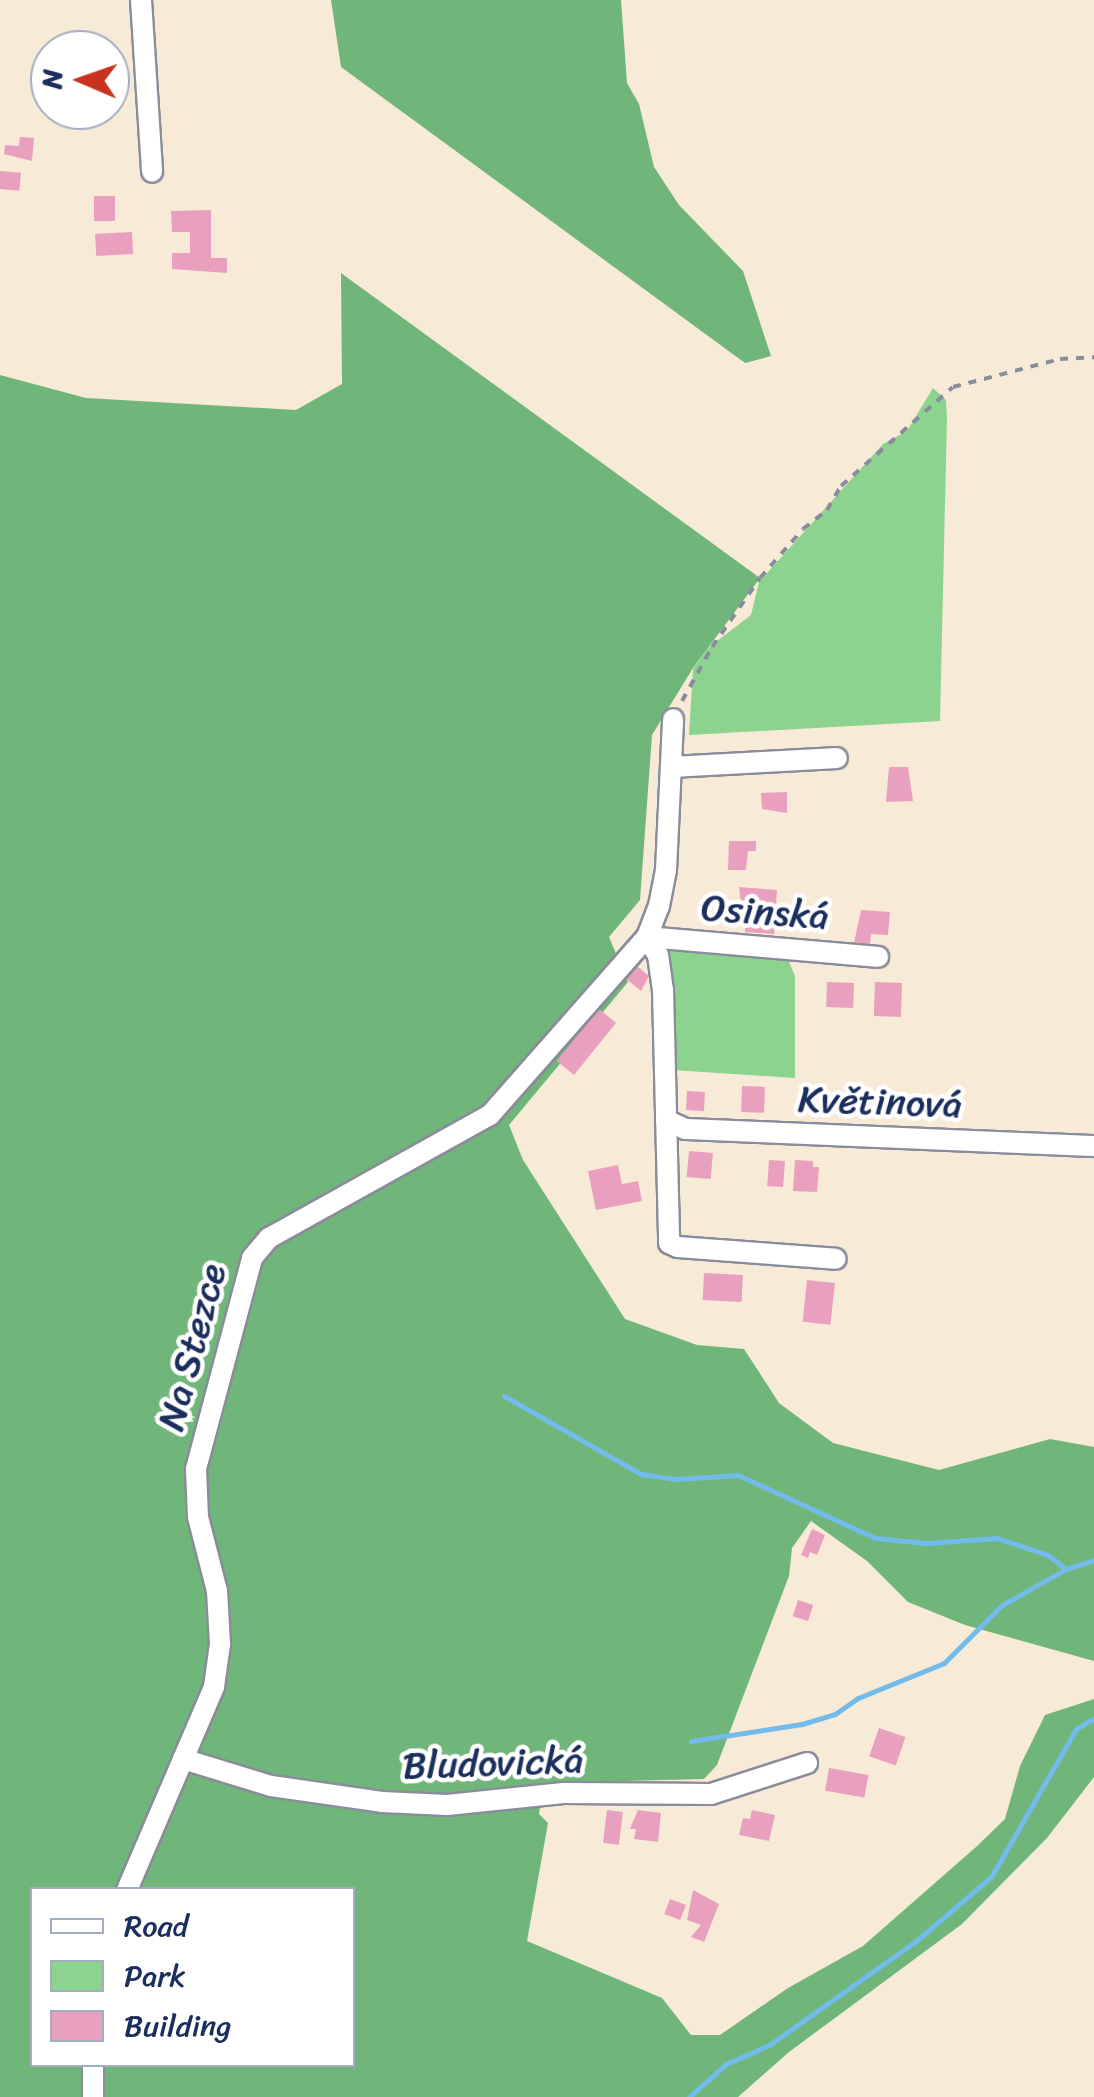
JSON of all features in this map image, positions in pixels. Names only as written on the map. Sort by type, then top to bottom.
[{"type":"street","points":[[141,0],[152,172]]},
{"type":"street","name":"Na Stezce","points":[[128,1887],[214,1688],[220,1644],[217,1591],[198,1517],[196,1469],[252,1258],[269,1238],[490,1115],[647,937],[659,906],[666,870],[673,719]]},
{"type":"street","points":[[672,767],[837,758]]},
{"type":"street","points":[[647,937],[662,969],[672,1246],[836,1259]]},
{"type":"street","name":"Osinská","points":[[647,937],[878,957]]},
{"type":"street","name":"Květinová","points":[[666,1120],[684,1130],[1094,1146]]},
{"type":"street","name":"Bludovická","points":[[182,1759],[272,1786],[382,1802],[448,1805],[563,1794],[711,1794],[807,1764]]},
{"type":"street","points":[[93,2097],[94,2067]]},
{"type":"path","points":[[673,719],[712,646],[760,578],[803,529],[827,510],[842,486],[952,386],[1060,358],[1094,358]]},
{"type":"green space","points":[[331,0],[621,0],[627,83],[639,104],[654,167],[679,205],[743,271],[771,356],[745,363],[341,67]]},
{"type":"green space","points":[[341,273],[760,578],[693,668],[652,735],[640,900],[609,937],[628,982],[509,1125],[523,1160],[625,1319],[697,1345],[744,1349],[779,1403],[833,1443],[939,1470],[1050,1439],[1094,1447],[1094,1661],[965,1625],[908,1602],[867,1561],[811,1521],[792,1548],[789,1576],[717,1765],[704,1779],[544,1783],[539,1814],[548,1823],[527,1941],[662,1998],[691,2035],[720,2035],[788,1988],[863,1946],[976,1847],[1005,1819],[1020,1766],[1045,1715],[1094,1699],[1094,1777],[1047,1838],[962,1924],[789,2052],[738,2097],[0,2097],[0,375],[86,398],[296,410],[342,384]]},
{"type":"green space","points":[[933,388],[946,400],[947,417],[940,721],[689,735],[693,669],[708,648],[751,615],[759,582],[883,444],[907,431]]},
{"type":"green space","points":[[669,951],[787,957],[795,976],[795,1078],[672,1070]]},
{"type":"building","points":[[20,137],[34,138],[32,161],[4,154],[5,145],[19,146]]},
{"type":"building","points":[[0,171],[21,173],[19,191],[0,189]]},
{"type":"building","points":[[94,196],[115,196],[115,221],[94,221]]},
{"type":"building","points":[[211,210],[211,258],[227,258],[227,273],[172,269],[172,253],[190,253],[190,232],[172,232],[171,211]]},
{"type":"building","points":[[132,232],[133,254],[96,256],[95,234]]},
{"type":"building","points":[[889,767],[908,767],[913,801],[886,802]]},
{"type":"building","points":[[787,792],[787,813],[762,809],[761,793]]},
{"type":"building","points":[[729,841],[756,841],[756,851],[748,851],[746,870],[728,870]]},
{"type":"building","points":[[739,887],[777,890],[774,934],[745,932],[747,904],[741,903]]},
{"type":"building","points":[[861,910],[890,912],[888,935],[871,934],[870,944],[854,943]]},
{"type":"building","points":[[636,965],[649,976],[641,991],[625,978]]},
{"type":"building","points":[[827,982],[854,983],[853,1008],[826,1007]]},
{"type":"building","points":[[875,982],[902,983],[901,1017],[874,1016]]},
{"type":"building","points":[[599,1009],[616,1023],[574,1075],[557,1061]]},
{"type":"building","points":[[742,1086],[765,1087],[764,1113],[741,1112]]},
{"type":"building","points":[[687,1091],[705,1092],[704,1111],[686,1110]]},
{"type":"building","points":[[689,1151],[713,1153],[711,1179],[687,1177]]},
{"type":"building","points":[[769,1160],[785,1161],[783,1187],[767,1186]]},
{"type":"building","points":[[795,1160],[813,1161],[813,1167],[819,1167],[817,1192],[793,1191]]},
{"type":"building","points":[[618,1165],[622,1184],[638,1181],[642,1201],[596,1210],[588,1171]]},
{"type":"building","points":[[704,1273],[743,1275],[742,1302],[703,1300]]},
{"type":"building","points":[[807,1280],[835,1283],[830,1325],[803,1322]]},
{"type":"building","points":[[812,1529],[825,1535],[817,1555],[810,1552],[808,1558],[801,1555]]},
{"type":"building","points":[[798,1600],[813,1605],[808,1621],[793,1616]]},
{"type":"building","points":[[879,1728],[905,1737],[896,1765],[869,1756]]},
{"type":"building","points":[[829,1768],[868,1775],[864,1798],[825,1791]]},
{"type":"building","points":[[607,1810],[623,1812],[619,1845],[603,1843]]},
{"type":"building","points":[[638,1810],[661,1813],[658,1842],[634,1839],[636,1829],[630,1829]]},
{"type":"building","points":[[752,1810],[775,1815],[769,1841],[739,1835],[743,1818],[750,1819]]},
{"type":"building","points":[[693,1890],[719,1904],[704,1942],[691,1937],[701,1925],[687,1920]]},
{"type":"building","points":[[670,1899],[686,1905],[680,1920],[664,1914]]},
{"type":"waterway","points":[[504,1396],[641,1474],[676,1479],[738,1475],[875,1538],[926,1543],[997,1538],[1048,1555],[1066,1569]]},
{"type":"waterway","points":[[691,1741],[802,1724],[835,1714],[858,1698],[944,1663],[1002,1605],[1066,1569],[1094,1560]]},
{"type":"waterway","points":[[689,2097],[726,2064],[769,2045],[916,1941],[991,1877],[1076,1729],[1094,1718]]}]
